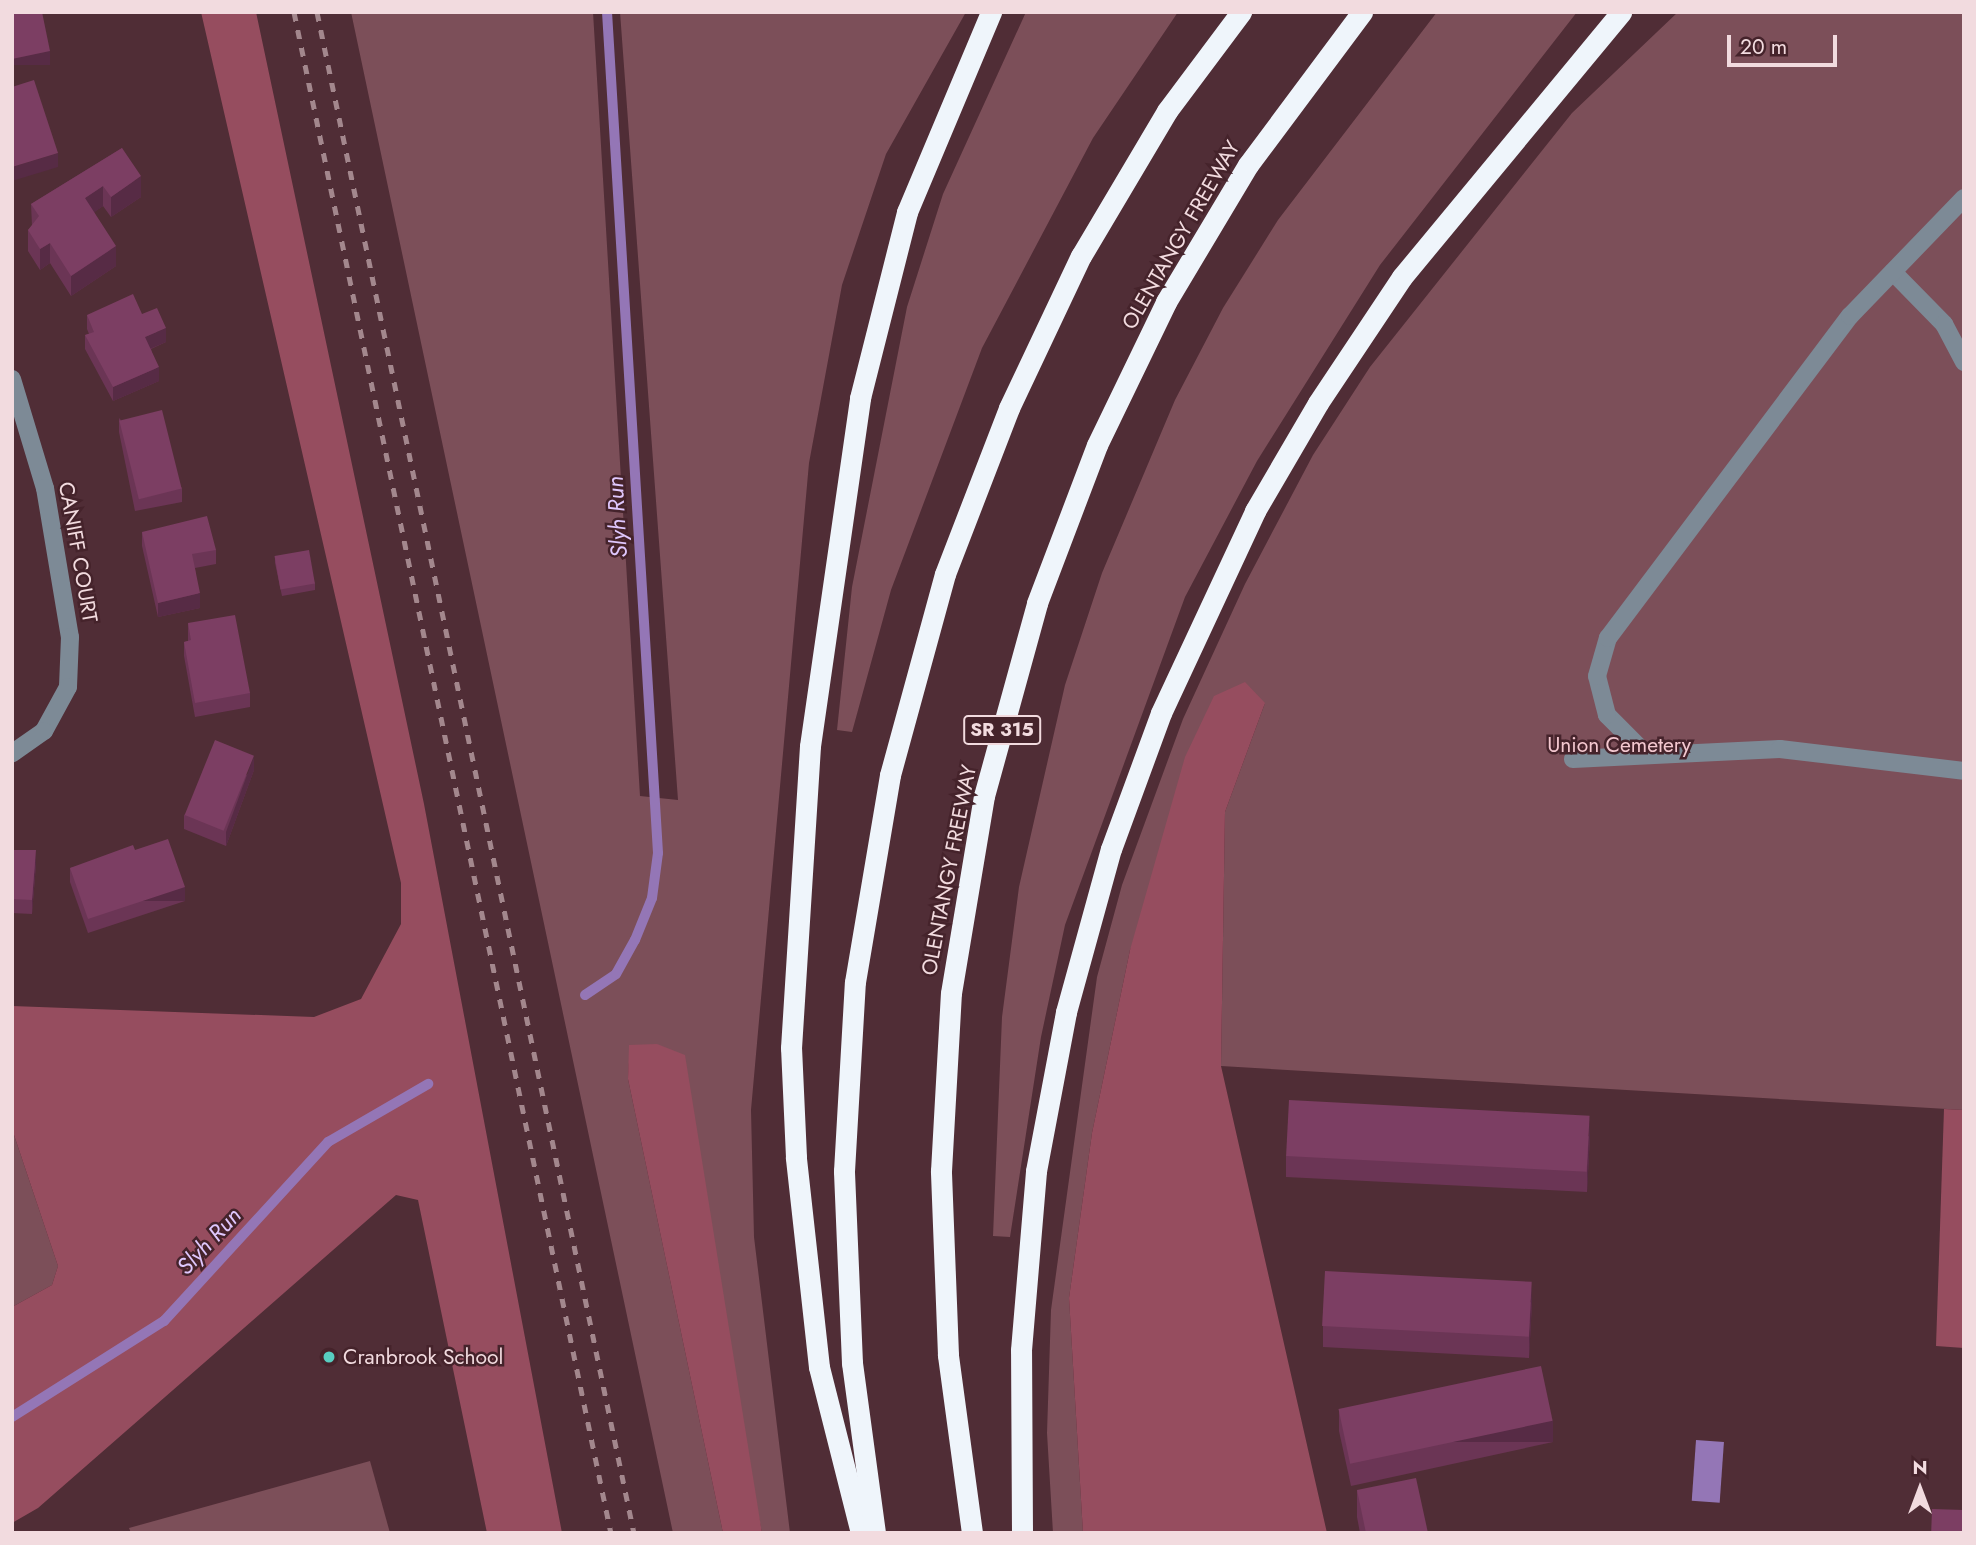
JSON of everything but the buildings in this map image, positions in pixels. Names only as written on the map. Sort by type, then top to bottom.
[{"type":"highway","points":[[861,1533],[819,1367],[796,1157],[791,1048],[810,746],[860,398],[906,212],[990,12]]},
{"type":"highway","points":[[875,1533],[852,1363],[845,1171],[855,982],[890,775],[945,574],[1009,408],[1081,257],[1167,111],[1241,12]]},
{"type":"highway","name":"OLENTANGY FREEWAY","points":[[972,1533],[948,1355],[941,1171],[951,993],[984,796],[1037,603],[1097,445],[1166,302],[1248,165],[1362,12]]},
{"type":"highway","points":[[1022,1533],[1021,1350],[1036,1171],[1090,924],[1161,713],[1244,533],[1318,403],[1402,277],[1621,12]]},
{"type":"highway","points":[[1576,66],[1637,12]]},
{"type":"street","points":[[1643,751],[1606,715],[1597,676],[1608,638],[1850,316],[1964,198]]},
{"type":"street","points":[[1893,272],[1944,324],[1964,362]]},
{"type":"street","name":"CANIFF COURT","points":[[12,379],[45,488],[70,637],[68,687],[44,731],[12,752]]},
{"type":"street","points":[[1573,759],[1643,751],[1780,749],[1964,771]]},
{"type":"green space","points":[[351,12],[593,12],[640,796],[678,800],[620,12],[966,12],[886,154],[842,285],[809,463],[751,1110],[754,1237],[790,1533],[762,1533],[740,1423],[630,1045],[628,1079],[723,1533],[673,1533]]},
{"type":"green space","points":[[1026,12],[1178,12],[1093,138],[982,348],[891,590],[852,732],[837,730],[852,587],[907,307],[943,194]]},
{"type":"green space","points":[[1437,12],[1577,12],[1380,265],[1257,461],[1185,597],[1065,925],[1041,1037],[1010,1237],[993,1236],[1002,1017],[1019,887],[1065,685],[1102,573],[1175,400],[1223,308],[1278,220]]},
{"type":"green space","name":"Union Cemetery","points":[[1678,12],[1964,12],[1964,1110],[1221,1066],[1225,812],[1265,703],[1130,950],[1092,1133],[1069,1298],[1083,1533],[1053,1533],[1047,1433],[1051,1310],[1097,977],[1122,885],[1183,719],[1245,584],[1313,455],[1370,367],[1572,113]]},
{"type":"green space","points":[[12,1129],[58,1266],[52,1285],[12,1307]]},
{"type":"green space","points":[[370,1461],[390,1533],[131,1533],[129,1528]]},
{"type":"shaded area","points":[[201,12],[256,12],[424,804],[562,1533],[487,1533],[418,1200],[396,1195],[38,1508],[12,1523],[12,1307],[52,1285],[58,1266],[12,1129],[12,1006],[314,1017],[361,999],[401,924],[401,883]]},
{"type":"shaded area","points":[[1245,682],[1265,703],[1225,812],[1221,1066],[1327,1533],[1083,1533],[1069,1298],[1092,1133],[1130,950],[1185,757],[1214,696]]},
{"type":"shaded area","points":[[657,1044],[685,1055],[762,1533],[723,1533],[628,1079],[629,1045]]},
{"type":"shaded area","points":[[1944,1109],[1964,1110],[1964,1348],[1936,1346]]},
{"type":"shaded area","points":[[1696,1440],[1724,1442],[1720,1503],[1692,1501]]},
{"type":"waterway","name":"Slyh Run","points":[[585,995],[616,974],[635,940],[652,898],[658,853],[607,12]]},
{"type":"waterway","name":"Slyh Run","points":[[12,1417],[164,1321],[328,1142],[428,1084]]},
{"type":"railway","points":[[294,12],[611,1533]]},
{"type":"railway","points":[[317,12],[634,1533]]},
{"type":"place","name":"Cranbrook School","points":[[329,1357]]}]
